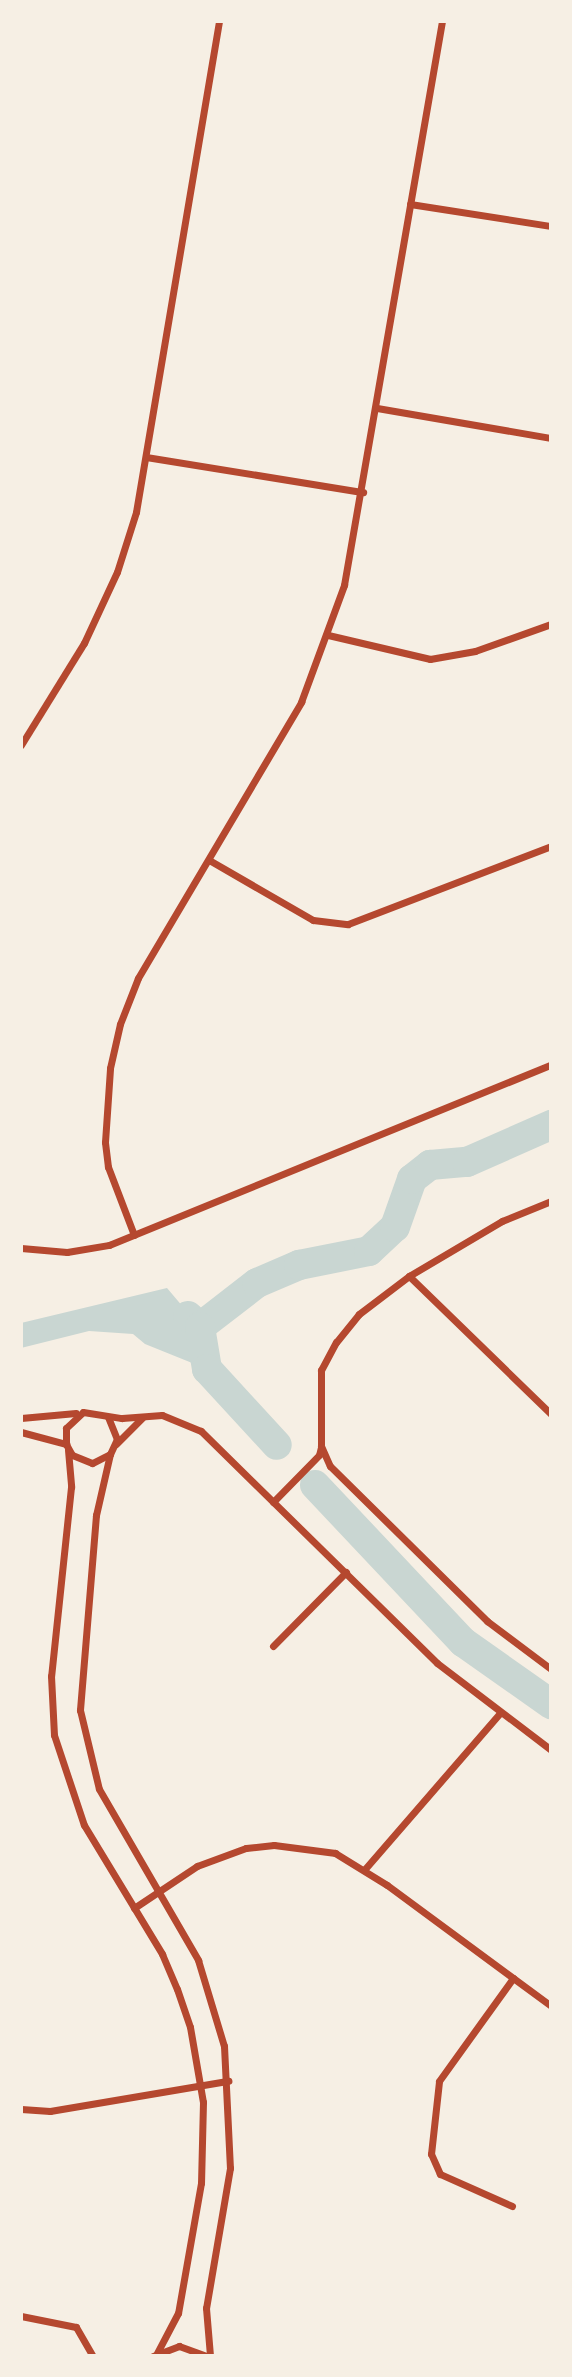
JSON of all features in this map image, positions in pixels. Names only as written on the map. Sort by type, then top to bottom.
[{"type":"street","points":[[21,745],[84,643],[117,572],[136,512],[219,21]]},
{"type":"street","points":[[134,1236],[108,1167],[105,1129],[110,1068],[120,1024],[138,978],[271,759],[328,635],[344,585],[363,492],[442,21]]},
{"type":"street","points":[[410,204],[551,226]]},
{"type":"street","points":[[377,408],[551,438]]},
{"type":"street","points":[[146,457],[363,492]]},
{"type":"street","points":[[328,635],[430,659],[475,651],[551,624]]},
{"type":"street","points":[[209,860],[313,920],[348,924],[551,846]]},
{"type":"street","points":[[21,1248],[87,1250],[134,1236],[551,1065]]},
{"type":"street","points":[[274,1502],[319,1455],[321,1370],[336,1342],[359,1314],[409,1276],[502,1221],[551,1200]]},
{"type":"street","points":[[409,1276],[551,1414]]},
{"type":"street","points":[[83,1412],[70,1421],[67,1447],[71,1488],[51,1676],[54,1735],[84,1825],[134,1908],[177,1989],[190,2026],[200,2085],[201,2183],[178,2313],[155,2354]]},
{"type":"street","points":[[21,1418],[83,1412],[108,1417],[174,1417],[201,1432],[437,1663],[551,1750]]},
{"type":"street","points":[[21,1432],[67,1447],[85,1462],[98,1462],[145,1415]]},
{"type":"street","points":[[108,1417],[116,1431],[96,1516],[80,1710],[99,1789],[160,1890],[215,2003],[228,2081],[230,2168],[206,2308],[209,2356],[180,2346],[155,2354]]},
{"type":"street","points":[[321,1446],[330,1466],[487,1621],[551,1669]]},
{"type":"street","points":[[272,1646],[346,1572]]},
{"type":"street","points":[[364,1870],[500,1713]]},
{"type":"street","points":[[134,1908],[219,1856],[274,1845],[334,1853],[364,1870],[551,2006]]},
{"type":"street","points":[[512,2206],[440,2174],[431,2154],[439,2081],[513,1978]]},
{"type":"street","points":[[21,2109],[50,2111],[228,2081]]},
{"type":"street","points":[[21,2316],[76,2327],[93,2356]]},
{"type":"shaded area","points":[[167,1288],[200,1327],[207,1369],[145,1344],[133,1334],[89,1331],[21,1348],[21,1323]]},
{"type":"waterway","points":[[188,1316],[200,1327],[257,1283],[299,1265],[369,1251],[395,1227],[412,1179],[430,1165],[467,1162],[551,1125]]},
{"type":"waterway","points":[[200,1327],[207,1369],[277,1445]]},
{"type":"waterway","points":[[315,1485],[463,1642],[551,1704]]}]
